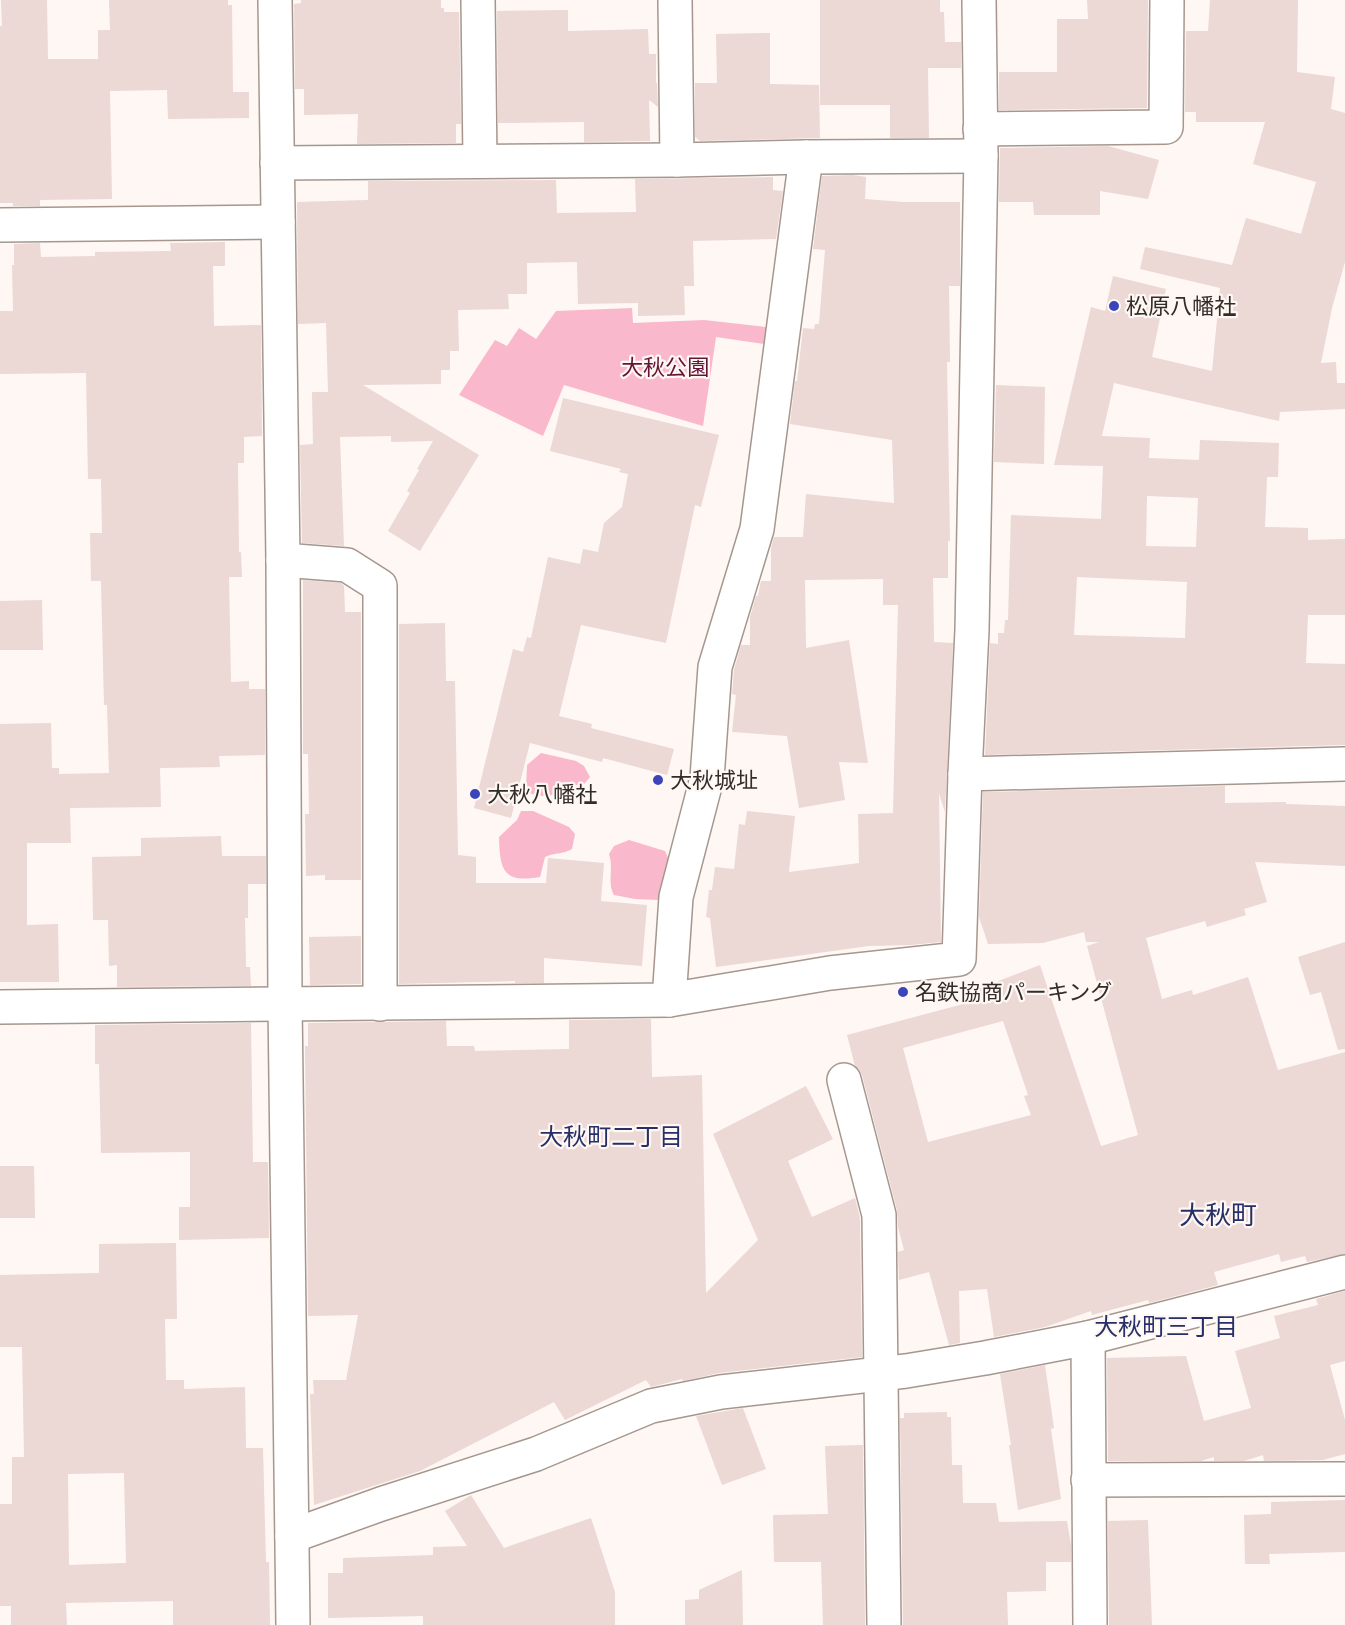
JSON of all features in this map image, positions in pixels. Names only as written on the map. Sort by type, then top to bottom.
[{"type":"street","points":[[275,0],[293,1625]]},
{"type":"street","points":[[478,0],[480,161]]},
{"type":"street","points":[[675,0],[677,160]]},
{"type":"street","points":[[0,1007],[669,1000],[830,973],[959,959],[972,630],[981,142],[980,0]]},
{"type":"street","points":[[277,163],[806,157],[1166,127],[1167,0]]},
{"type":"street","points":[[669,1000],[676,897],[707,778],[715,667],[757,529],[806,157]]},
{"type":"street","points":[[0,225],[278,222]]},
{"type":"street","points":[[283,560],[347,565],[380,586],[380,1004]]},
{"type":"street","points":[[965,774],[1345,764]]},
{"type":"street","points":[[844,1080],[879,1215],[884,1625]]},
{"type":"street","points":[[292,1536],[381,1504],[536,1454],[651,1406],[721,1392],[906,1371],[985,1358],[1088,1338],[1343,1280]]},
{"type":"street","points":[[1088,1338],[1090,1625]]},
{"type":"street","points":[[1088,1480],[1345,1479]]},
{"type":"green space","name":"大秋公園","points":[[632,308],[633,323],[704,320],[774,328],[771,345],[716,337],[703,426],[564,385],[543,436],[459,395],[495,340],[507,346],[519,328],[536,339],[556,311]]},
{"type":"green space","points":[[541,753],[576,761],[584,766],[590,777],[584,784],[575,785],[551,795],[544,796],[527,792],[527,765]]},
{"type":"green space","points":[[521,811],[533,811],[569,827],[575,834],[572,849],[545,857],[540,877],[511,876],[503,866],[499,837],[517,820]]},
{"type":"green space","points":[[629,840],[665,851],[669,860],[660,900],[614,895],[611,886],[609,854],[614,846]]},
{"type":"building","points":[[1,0],[47,0],[48,59],[98,59],[98,30],[110,30],[109,0],[228,0],[228,5],[232,5],[233,92],[249,92],[249,118],[168,119],[167,90],[110,91],[112,199],[40,200],[40,206],[13,206],[13,203],[0,203]]},
{"type":"building","points":[[301,0],[441,0],[441,8],[444,8],[444,12],[459,12],[461,124],[456,124],[456,143],[357,144],[358,114],[304,115],[304,89],[295,89],[294,4],[301,3]]},
{"type":"building","points":[[820,0],[940,0],[940,12],[944,12],[945,42],[961,42],[961,68],[928,68],[929,138],[890,138],[890,105],[820,105]]},
{"type":"building","points":[[1087,0],[1148,0],[1147,108],[999,110],[999,72],[1057,72],[1057,19],[1088,19]]},
{"type":"building","points":[[1210,0],[1298,0],[1297,72],[1335,77],[1331,109],[1345,113],[1345,262],[1332,308],[1321,363],[1336,362],[1337,383],[1345,383],[1345,409],[1280,412],[1279,421],[1114,383],[1102,436],[1150,438],[1149,458],[1199,460],[1200,440],[1279,443],[1278,477],[1267,477],[1265,527],[1308,528],[1308,540],[1345,539],[1345,615],[1308,615],[1306,663],[1345,664],[1345,745],[985,755],[990,643],[998,644],[998,633],[1004,633],[1005,620],[1008,620],[1011,515],[1101,519],[1103,466],[1054,465],[1091,307],[1105,311],[1113,276],[1166,289],[1152,357],[1212,371],[1220,288],[1140,269],[1145,247],[1232,265],[1246,218],[1301,234],[1316,182],[1253,164],[1265,122],[1196,122],[1196,112],[1185,112],[1186,31],[1208,31]],"holes":[[[1147,496],[1198,498],[1196,547],[1146,546]],[[1077,577],[1187,582],[1185,638],[1074,635]]]},
{"type":"building","points":[[568,10],[568,31],[648,29],[649,54],[656,54],[658,107],[649,100],[650,141],[584,142],[584,122],[498,123],[497,11]]},
{"type":"building","points":[[770,33],[770,84],[819,85],[820,138],[700,141],[695,137],[695,83],[717,83],[716,34]]},
{"type":"building","points":[[1108,146],[1159,160],[1148,199],[1100,191],[1100,215],[1034,215],[1033,202],[999,202],[1000,148]]},
{"type":"building","points":[[822,176],[866,177],[865,199],[960,202],[960,286],[949,286],[950,362],[947,362],[950,541],[948,541],[948,578],[933,578],[934,642],[953,643],[945,812],[939,794],[941,942],[869,946],[716,967],[710,918],[706,917],[709,890],[712,890],[715,867],[734,869],[739,824],[745,825],[747,811],[795,816],[789,872],[859,863],[858,814],[893,813],[898,605],[883,605],[883,579],[805,580],[806,648],[849,640],[868,763],[839,762],[845,800],[799,808],[787,736],[732,732],[736,695],[732,694],[734,670],[741,645],[750,645],[750,617],[761,581],[771,581],[771,548],[774,537],[803,537],[806,494],[894,503],[892,440],[790,424],[803,328],[814,329],[815,324],[819,324],[825,250],[813,249]]},
{"type":"building","points":[[773,177],[773,190],[783,191],[776,239],[693,241],[694,286],[684,286],[685,315],[638,316],[638,303],[578,304],[577,262],[527,263],[527,294],[508,294],[509,309],[458,310],[459,351],[450,351],[450,370],[441,370],[441,384],[363,385],[479,455],[420,551],[388,531],[410,493],[407,491],[433,441],[391,442],[391,436],[340,437],[344,546],[302,543],[300,445],[313,444],[312,392],[328,392],[326,323],[298,324],[297,202],[368,200],[368,181],[556,180],[557,213],[636,212],[635,179]]},
{"type":"building","points":[[225,242],[225,266],[213,266],[214,326],[261,325],[262,436],[244,437],[244,463],[238,463],[239,552],[241,552],[242,577],[229,577],[231,682],[249,681],[249,689],[265,689],[265,755],[219,756],[220,767],[160,768],[161,807],[70,808],[71,843],[27,843],[27,925],[58,924],[59,982],[0,982],[0,724],[51,723],[52,768],[59,768],[59,774],[109,773],[107,705],[104,705],[101,581],[91,581],[90,533],[102,533],[101,479],[88,479],[86,373],[0,374],[0,311],[13,311],[14,244],[40,243],[41,257],[95,256],[95,252],[171,251],[170,243]]},
{"type":"building","points":[[996,385],[1045,387],[1044,464],[994,462]]},
{"type":"building","points":[[563,398],[719,435],[701,507],[695,505],[666,643],[581,625],[559,716],[592,724],[591,728],[674,749],[667,775],[603,758],[602,762],[530,743],[511,818],[474,808],[513,649],[523,652],[527,637],[531,638],[548,557],[580,564],[583,549],[598,552],[604,523],[622,507],[628,474],[619,472],[621,469],[550,451]]},
{"type":"building","points":[[303,580],[341,583],[344,586],[345,612],[361,612],[361,880],[325,880],[325,875],[306,876],[305,814],[309,814],[308,754],[303,754]]},
{"type":"building","points":[[42,600],[43,650],[0,650],[0,601]]},
{"type":"building","points":[[445,623],[446,681],[455,681],[458,855],[476,857],[476,883],[546,883],[548,858],[604,863],[601,901],[647,905],[642,966],[544,958],[544,983],[515,983],[515,981],[399,984],[399,624]]},
{"type":"building","points":[[1225,786],[1225,803],[1286,802],[1286,804],[1345,806],[1345,866],[1255,862],[1267,902],[1244,909],[1246,915],[1207,927],[1205,921],[1146,938],[1162,999],[1192,990],[1193,995],[1248,977],[1278,1070],[1345,1052],[1345,1254],[1307,1262],[1305,1256],[1281,1262],[1279,1254],[1214,1272],[1218,1285],[1092,1315],[1091,1311],[1045,1327],[994,1337],[987,1289],[959,1291],[960,1343],[949,1345],[929,1272],[899,1280],[898,1252],[904,1250],[898,1227],[897,1210],[862,1075],[855,1066],[847,1035],[982,999],[978,989],[1040,965],[1101,1146],[1138,1135],[1087,946],[1099,942],[1086,942],[1084,932],[1043,943],[988,944],[979,917],[983,792]],"holes":[[[1003,1021],[1028,1095],[1024,1096],[1031,1115],[928,1142],[903,1048]]]},
{"type":"building","points":[[221,836],[222,856],[266,856],[266,884],[248,884],[248,918],[245,918],[246,967],[250,967],[251,986],[117,987],[117,965],[109,966],[108,920],[93,920],[92,857],[141,856],[141,838]]},
{"type":"building","points":[[361,936],[361,984],[310,985],[309,937]]},
{"type":"building","points":[[1345,942],[1345,1049],[1338,1050],[1321,992],[1310,995],[1298,957]]},
{"type":"building","points":[[651,1019],[652,1077],[702,1075],[706,1293],[758,1240],[713,1134],[806,1086],[833,1139],[788,1161],[812,1217],[855,1198],[860,1218],[862,1357],[719,1373],[651,1387],[646,1380],[565,1420],[554,1402],[420,1471],[314,1505],[310,1394],[314,1394],[313,1380],[346,1380],[358,1315],[308,1316],[305,1046],[308,1046],[308,1023],[446,1021],[447,1046],[474,1046],[475,1051],[569,1049],[569,1020]]},
{"type":"building","points":[[251,1023],[253,1162],[268,1162],[269,1238],[179,1240],[179,1207],[190,1207],[190,1152],[101,1153],[99,1064],[95,1064],[95,1025]]},
{"type":"building","points":[[0,1166],[34,1166],[35,1218],[0,1218]]},
{"type":"building","points":[[176,1243],[177,1319],[165,1319],[166,1380],[184,1380],[184,1389],[245,1387],[246,1448],[263,1448],[270,1625],[173,1625],[173,1601],[66,1603],[67,1625],[11,1625],[11,1606],[0,1606],[0,1504],[12,1504],[12,1457],[24,1457],[22,1347],[0,1347],[0,1275],[99,1273],[99,1244]],"holes":[[[124,1473],[126,1563],[69,1565],[68,1474]]]},
{"type":"building","points":[[1345,1291],[1345,1361],[1330,1365],[1345,1420],[1345,1454],[1323,1460],[1264,1461],[1263,1455],[1244,1461],[1214,1461],[1214,1457],[1201,1461],[1108,1461],[1107,1358],[1186,1356],[1204,1421],[1251,1408],[1235,1351],[1280,1338],[1274,1316],[1318,1305],[1316,1299]]},
{"type":"building","points":[[1045,1365],[1061,1499],[1018,1510],[1000,1374]]},
{"type":"building","points":[[743,1408],[766,1469],[722,1485],[696,1416]]},
{"type":"building","points":[[947,1412],[947,1417],[951,1417],[952,1465],[962,1465],[963,1503],[996,1503],[999,1522],[1067,1521],[1071,1562],[1046,1562],[1046,1591],[1007,1592],[1008,1625],[903,1625],[900,1418],[904,1418],[904,1413]]},
{"type":"building","points":[[863,1445],[865,1625],[823,1625],[821,1562],[774,1562],[773,1515],[828,1514],[825,1446]]},
{"type":"building","points":[[471,1495],[504,1548],[591,1518],[615,1592],[615,1625],[423,1625],[423,1616],[328,1618],[328,1573],[343,1573],[343,1558],[433,1555],[433,1547],[467,1546],[445,1511]]},
{"type":"building","points":[[1345,1500],[1345,1552],[1269,1554],[1270,1564],[1245,1564],[1244,1515],[1271,1514],[1271,1502]]},
{"type":"building","points":[[1148,1520],[1152,1625],[1109,1625],[1108,1521]]},
{"type":"building","points":[[742,1570],[743,1625],[685,1625],[685,1600],[699,1599],[699,1590]]},
{"type":"place","name":"松原八幡社","points":[[1114,306]]},
{"type":"place","name":"大秋城址","points":[[658,780]]},
{"type":"place","name":"大秋八幡社","points":[[475,794]]},
{"type":"place","name":"名鉄協商パーキング","points":[[903,992]]},
{"type":"district","name":"大秋町二丁目","points":[[611,1137]]},
{"type":"district","name":"大秋町","points":[[1218,1215]]},
{"type":"district","name":"大秋町三丁目","points":[[1166,1327]]}]
